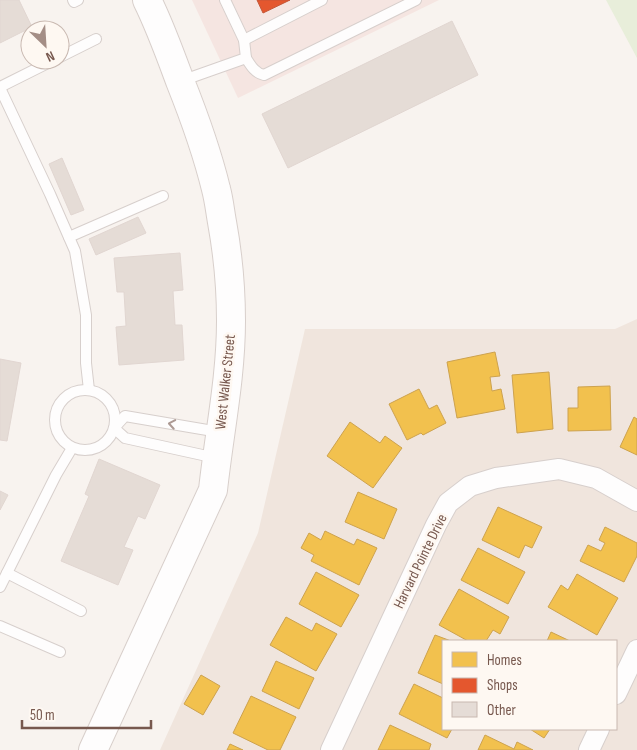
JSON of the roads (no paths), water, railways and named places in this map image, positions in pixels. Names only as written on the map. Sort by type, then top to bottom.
[{"type":"street","name":"West Walker Street","points":[[93,750],[213,490],[227,389],[230,347],[230,288],[228,254],[217,190],[199,131],[148,0]]},
{"type":"street","name":"Harvard Pointe Drive","points":[[331,750],[436,524],[448,503],[470,486],[496,478],[559,469],[596,478],[637,501]]},
{"type":"street","points":[[617,692],[637,650]]},
{"type":"street","points":[[589,750],[599,730]]},
{"type":"lane","points":[[73,0],[74,2],[78,0]]},
{"type":"lane","points":[[225,0],[244,40],[246,58],[254,70],[264,75],[416,0]]},
{"type":"lane","points":[[244,40],[322,0]]},
{"type":"lane","points":[[70,52],[96,39]]},
{"type":"lane","points":[[180,81],[246,58]]},
{"type":"lane","points":[[34,70],[0,87],[75,251],[86,315],[86,363],[89,390]]},
{"type":"lane","points":[[69,237],[163,196]]},
{"type":"lane","points":[[79,390],[89,390],[99,393],[107,399],[114,412],[114,428],[106,443],[89,451],[80,451],[64,443],[58,435],[54,426],[54,416],[57,407],[63,399],[79,390]]},
{"type":"lane","points":[[114,428],[125,416],[218,445]]},
{"type":"lane","points":[[114,428],[125,438],[218,445]]},
{"type":"lane","points":[[0,587],[56,475],[72,448]]},
{"type":"lane","points":[[7,573],[81,611]]},
{"type":"lane","points":[[0,626],[60,652]]}]
